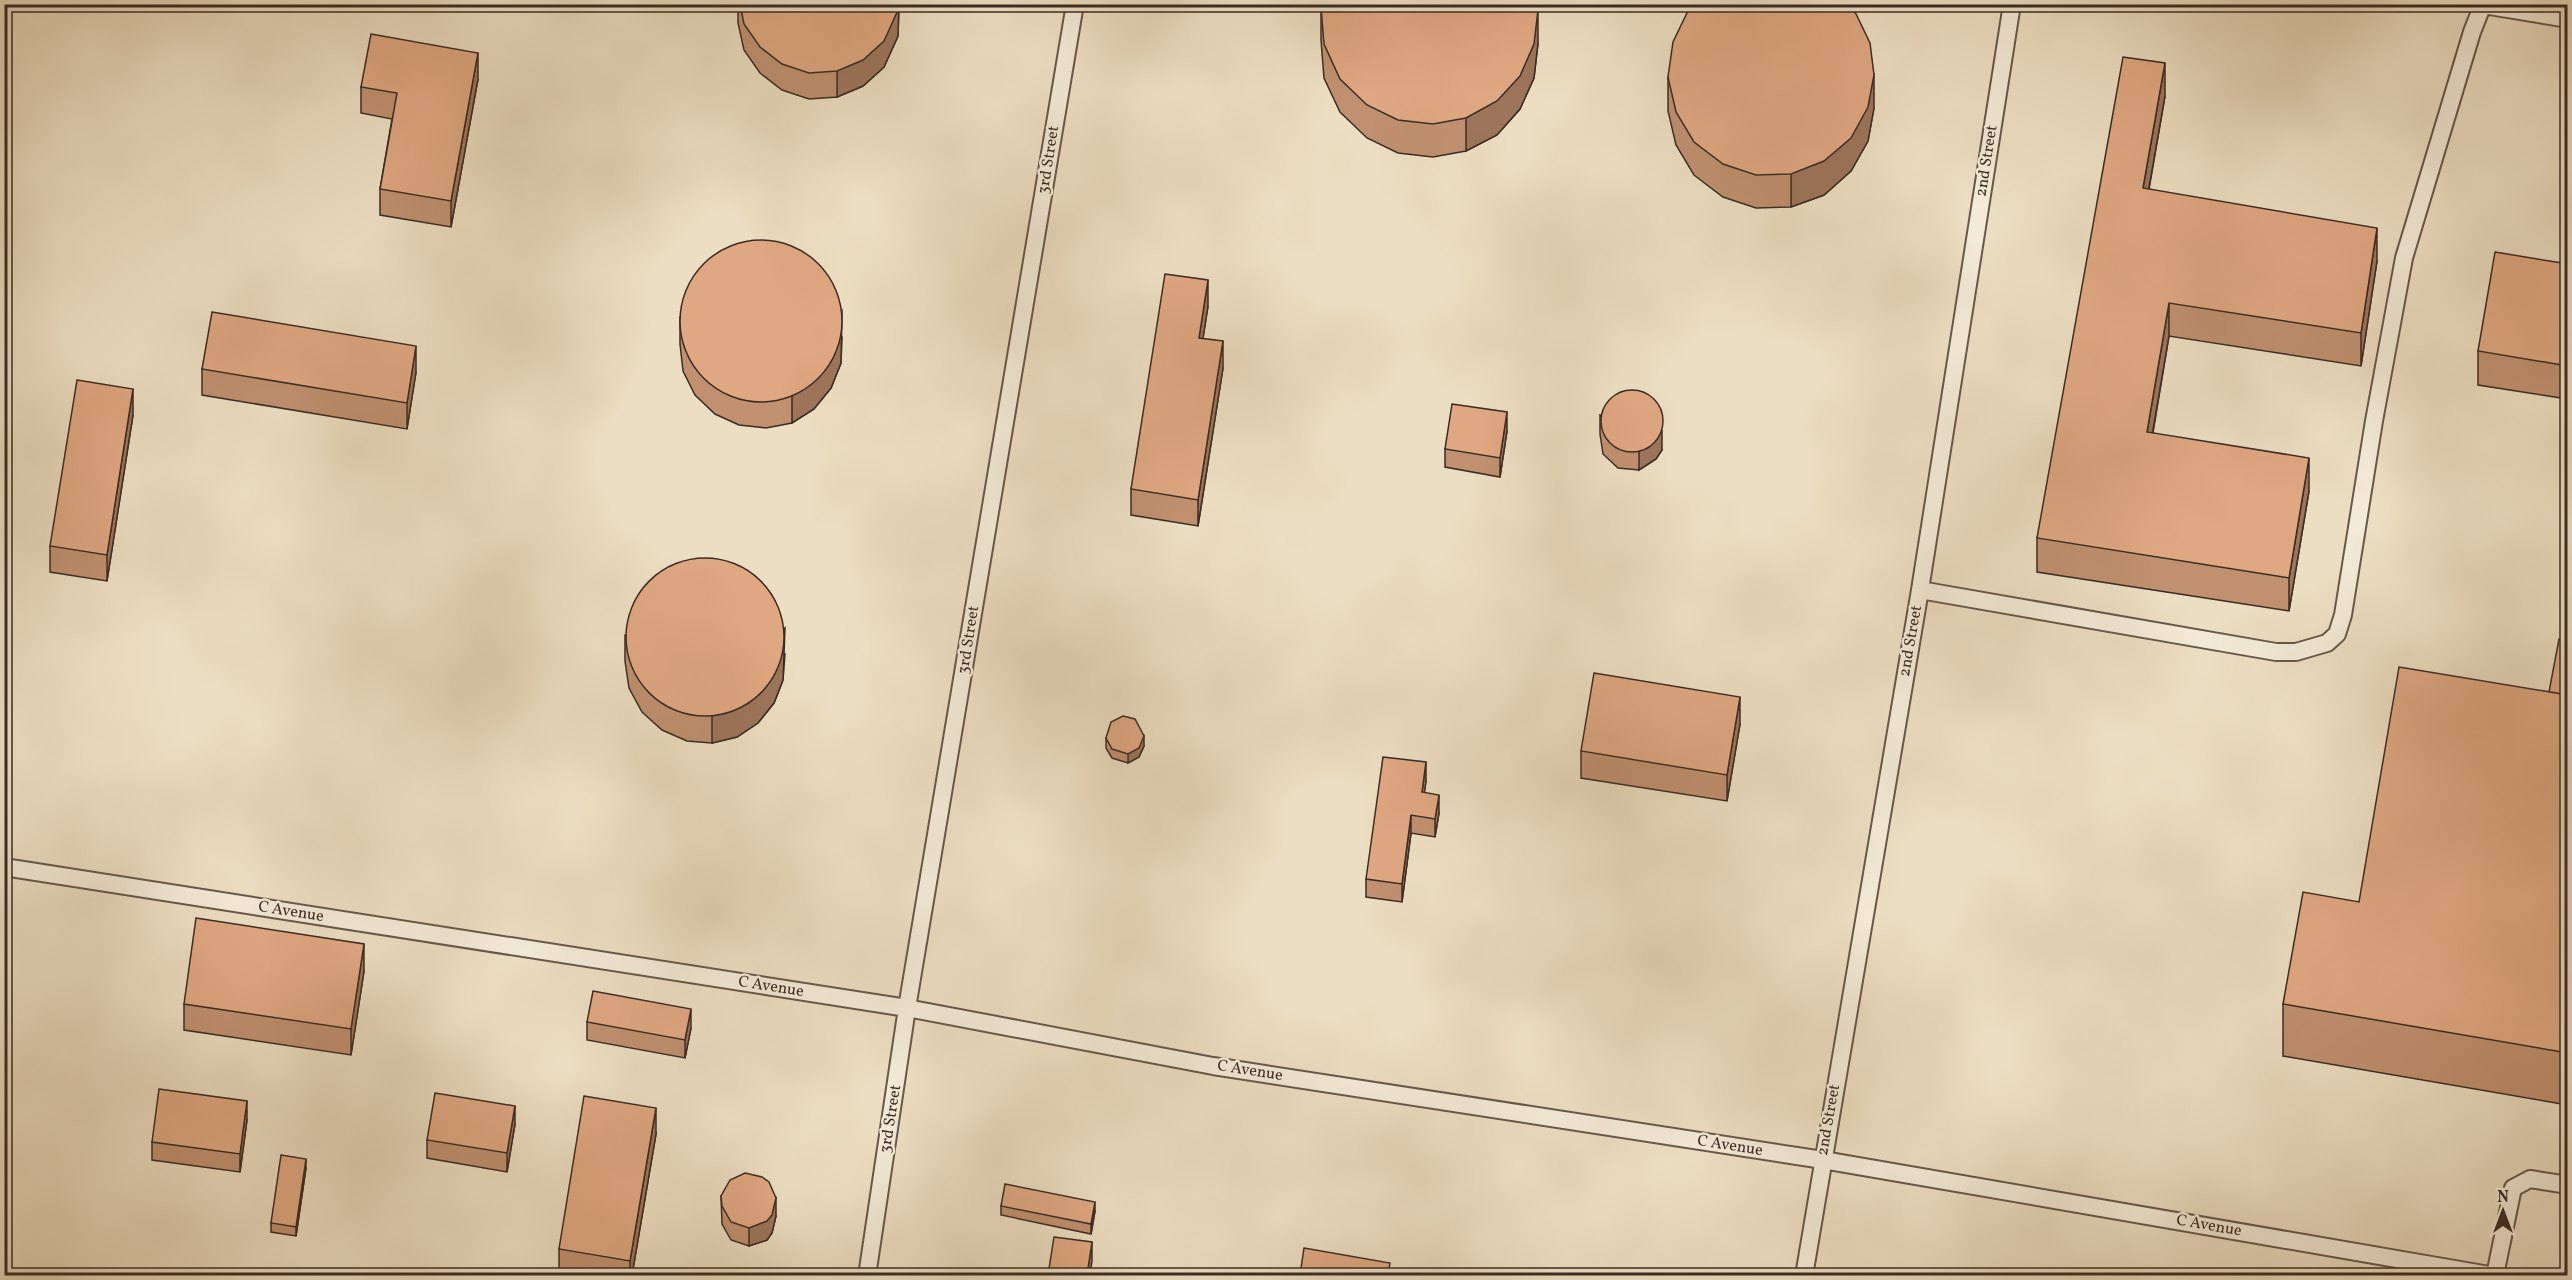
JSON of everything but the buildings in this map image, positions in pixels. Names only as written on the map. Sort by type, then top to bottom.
[{"type":"lane","name":"3rd Street","points":[[867,1275],[907,1008],[1075,4]]},
{"type":"lane","name":"2nd Street","points":[[1804,1275],[1920,590],[2012,4]]},
{"type":"lane","points":[[1920,590],[2276,652],[2313,648],[2327,642],[2337,634],[2349,589],[2374,421],[2404,258],[2472,32],[2483,5],[2568,19]]},
{"type":"lane","name":"C Avenue","points":[[4,867],[907,1008],[1213,1066],[1823,1160],[2495,1275]]},
{"type":"lane","points":[[2495,1275],[2513,1188],[2530,1179],[2568,1185]]}]
